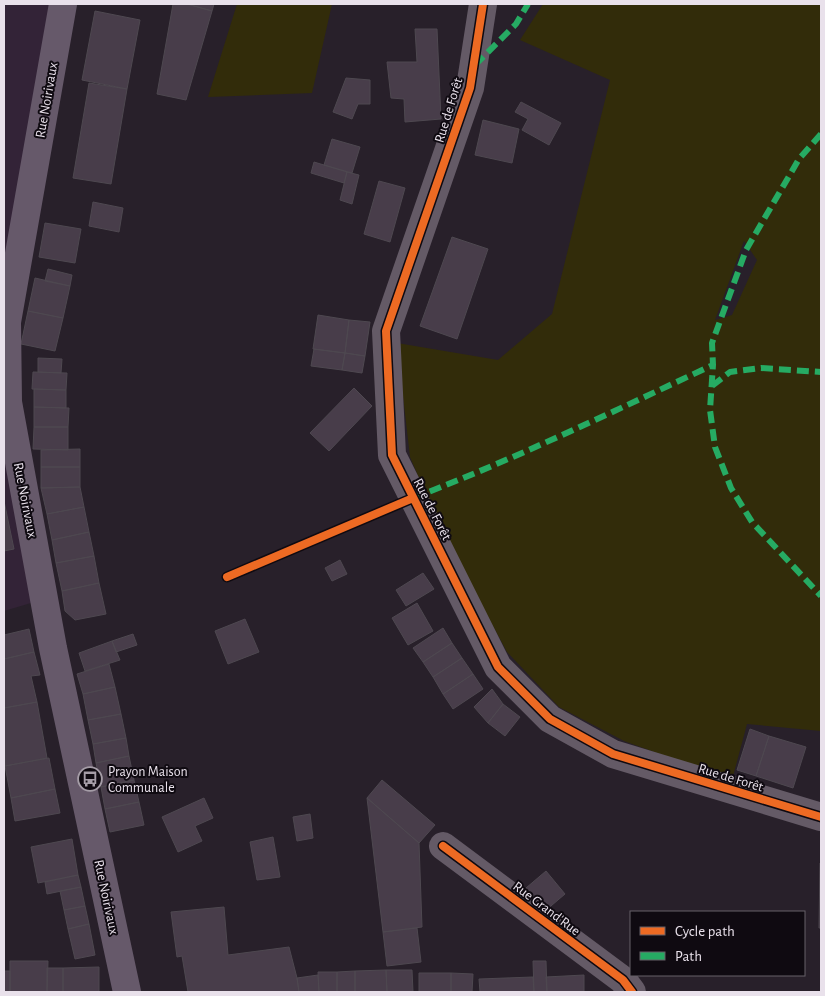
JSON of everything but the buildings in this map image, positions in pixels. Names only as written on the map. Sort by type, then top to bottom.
[{"type":"main road","name":"Rue Noirivaux","points":[[63,4],[7,322],[8,402],[54,648],[127,992]]},
{"type":"street","name":"Rue de Forêt","points":[[483,4],[470,88],[386,331],[392,455],[498,667],[550,719],[613,754],[821,817]]},
{"type":"street","name":"Rue Grand'Rue","points":[[443,846],[623,980],[632,992]]},
{"type":"shaded area","points":[[4,4],[51,4],[4,290]]},
{"type":"shaded area","points":[[237,4],[332,4],[312,93],[208,97]]},
{"type":"shaded area","points":[[543,4],[821,4],[821,731],[747,724],[732,780],[624,741],[559,707],[507,652],[442,531],[410,457],[397,343],[498,360],[552,314],[610,80],[520,40]],"holes":[[[744,241],[757,260],[732,315],[715,320]]]},
{"type":"shaded area","points":[[4,452],[31,603],[4,611]]},
{"type":"marked path","points":[[475,65],[516,24],[528,4]]},
{"type":"marked path","points":[[821,134],[799,159],[746,250],[712,343],[713,365],[710,410],[715,447],[731,488],[752,522],[821,596]]},
{"type":"marked path","points":[[413,498],[527,451],[713,365]]},
{"type":"marked path","points":[[712,386],[730,372],[761,368],[821,372]]},
{"type":"cycle path","points":[[483,4],[470,88],[386,331],[392,455],[498,667],[550,719],[613,754],[821,817]]},
{"type":"cycle path","points":[[227,577],[413,498]]},
{"type":"cycle path","points":[[443,846],[623,980],[632,992]]},
{"type":"place","name":"Prayon Maison Communale","points":[[90,779]]}]
